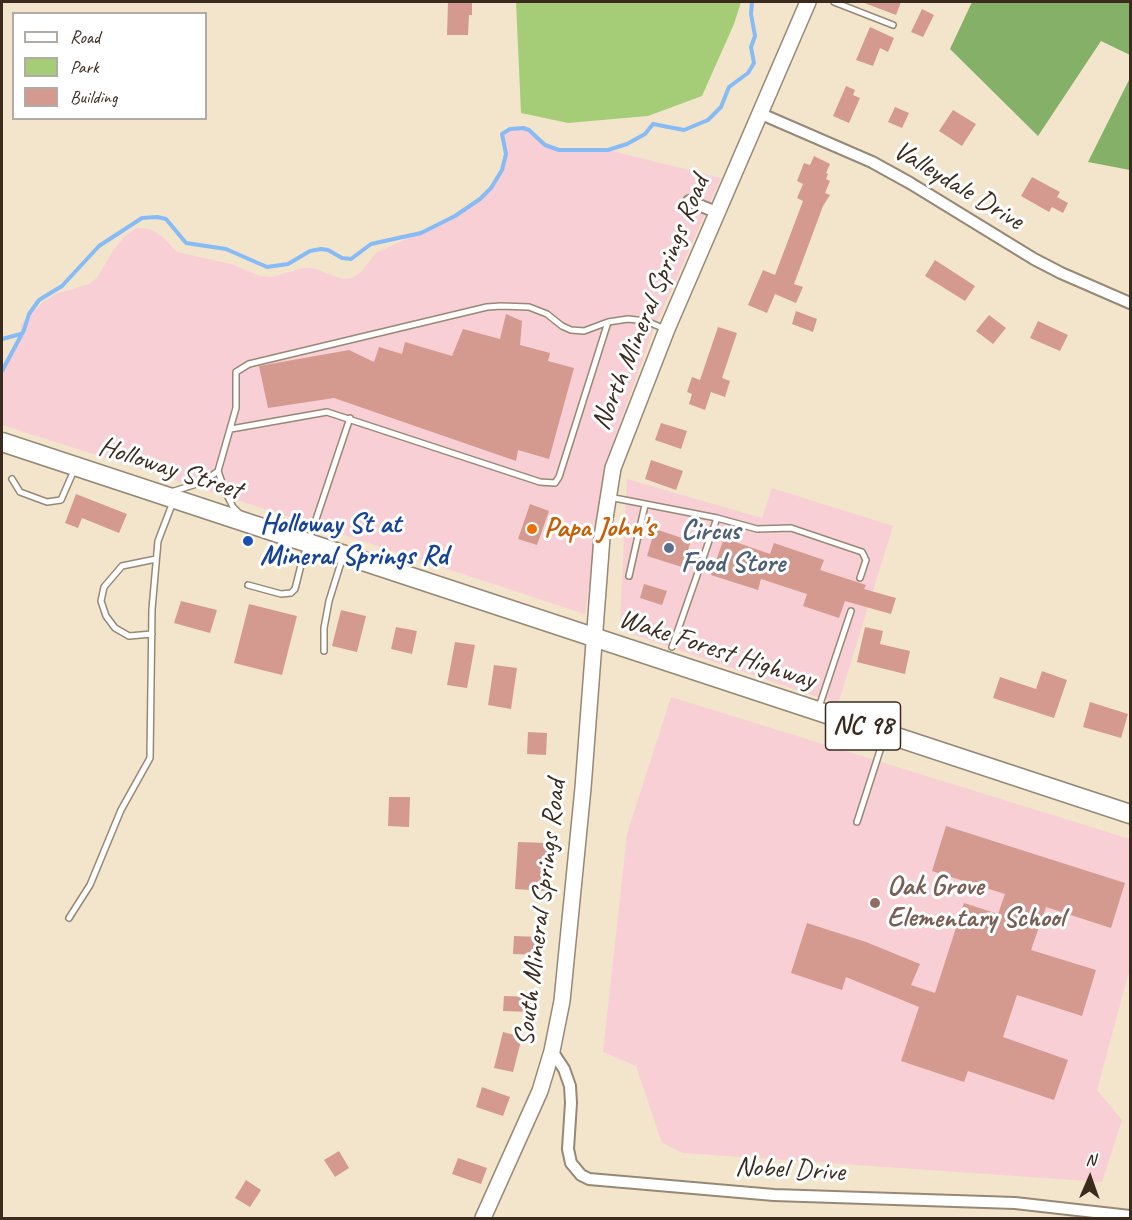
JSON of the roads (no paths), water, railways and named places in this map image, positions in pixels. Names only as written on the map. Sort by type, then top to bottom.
[{"type":"highway","name":"Holloway Street","points":[[2,442],[595,638]]},
{"type":"highway","name":"Wake Forest Highway","points":[[595,638],[1131,814]]},
{"type":"street","name":"North Mineral Springs Road","points":[[595,638],[602,537],[607,497],[617,452],[716,212],[808,2]]},
{"type":"street","name":"Valleydale Drive","points":[[759,113],[872,162],[919,188],[1034,259],[1060,273],[1131,303]]},
{"type":"street","points":[[689,201],[716,212]]},
{"type":"street","name":"South Mineral Springs Road","points":[[483,1218],[540,1091],[552,1051],[562,1001],[573,902],[595,638]]},
{"type":"street","name":"Nobel Drive","points":[[552,1051],[564,1069],[570,1086],[571,1112],[568,1149],[571,1164],[581,1175],[589,1179],[774,1195],[1015,1203],[1131,1216]]},
{"type":"lane","points":[[834,2],[893,25]]},
{"type":"lane","points":[[69,918],[90,885],[121,810],[150,758],[156,559],[166,496],[203,482],[218,471],[236,408],[234,377],[236,372],[249,364],[487,307],[529,307],[547,314],[571,330],[584,331],[608,322],[628,319],[646,321],[667,329]]},
{"type":"lane","points":[[231,429],[321,411],[336,413],[540,482],[555,483],[559,477],[608,322]]},
{"type":"lane","points":[[248,585],[281,594],[295,590],[308,543],[350,418]]},
{"type":"lane","points":[[12,479],[20,492],[47,502],[61,500],[75,466]]},
{"type":"lane","points":[[218,471],[233,507],[250,524]]},
{"type":"lane","points":[[607,497],[757,528],[791,528],[862,552],[866,560],[860,578]]},
{"type":"lane","points":[[629,576],[645,505]]},
{"type":"lane","points":[[672,647],[717,518]]},
{"type":"lane","points":[[324,651],[324,628],[328,601],[343,555]]},
{"type":"lane","points":[[152,633],[129,636],[115,628],[106,616],[101,601],[104,587],[122,566],[156,559]]},
{"type":"lane","points":[[818,711],[851,611]]},
{"type":"lane","points":[[856,822],[885,734]]},
{"type":"waterway","points":[[2,371],[24,330],[29,314],[39,300],[62,286],[99,246],[142,218],[166,219],[186,243],[226,249],[267,267],[288,264],[310,251],[321,249],[328,250],[342,258],[351,259],[371,244],[421,233],[455,216],[480,199],[491,188],[502,170],[506,154],[502,134],[510,129],[529,130],[545,145],[559,150],[608,150],[627,144],[645,134],[653,124],[684,130],[708,120],[721,107],[729,87],[748,73],[754,63],[751,47],[755,36],[751,14],[752,2]]},
{"type":"waterway","points":[[2,339],[21,334]]},
{"type":"place","name":"Papa John's","points":[[532,529]]},
{"type":"place","name":"Holloway St at Mineral Springs Rd","points":[[248,541]]},
{"type":"place","name":"Circus Food Store","points":[[669,548]]},
{"type":"place","name":"Oak Grove Elementary School","points":[[875,903]]}]
